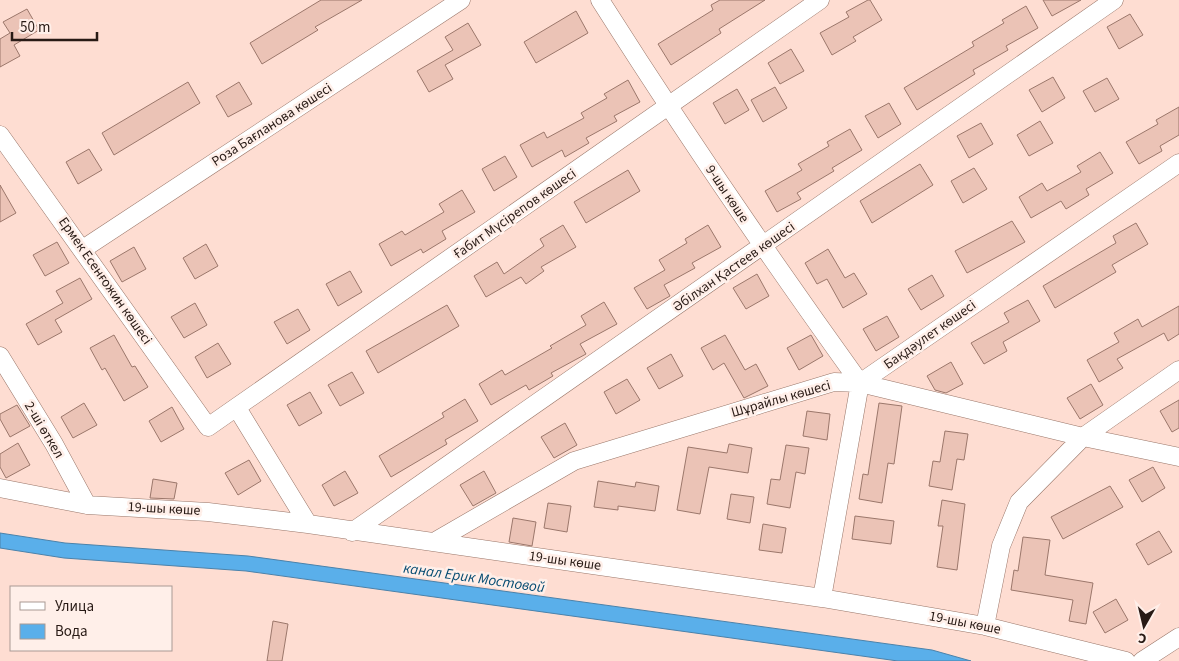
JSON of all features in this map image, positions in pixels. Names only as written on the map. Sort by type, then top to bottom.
[{"type":"street","name":"Роза Бағланова көшесi","points":[[82,249],[461,0]]},
{"type":"street","name":"9-шы көше","points":[[600,0],[668,108],[762,247],[860,384]]},
{"type":"street","name":"Ғабит Мүсірепов көшесi","points":[[208,427],[668,108],[820,0]]},
{"type":"street","name":"Әбілхан Қастеев көшесi","points":[[352,532],[1114,0]]},
{"type":"street","name":"Ермек Есенғожин көшесі","points":[[1,138],[208,427]]},
{"type":"street","name":"Бақдәулет көшесi","points":[[860,384],[1179,163]]},
{"type":"street","name":"2-шi өткел","points":[[0,356],[54,444],[86,505]]},
{"type":"street","points":[[985,626],[1001,546],[1019,502],[1083,437],[1179,370]]},
{"type":"street","name":"Шұрайлы көшесі","points":[[434,542],[574,461],[834,382],[860,384],[1083,437],[1179,457]]},
{"type":"street","points":[[822,598],[860,384]]},
{"type":"street","points":[[237,408],[308,524]]},
{"type":"street","name":"19-шы көше","points":[[0,488],[86,505],[208,512],[308,524],[352,532],[434,542],[822,598],[985,626],[1126,661]]},
{"type":"street","points":[[1142,661],[1179,637]]},
{"type":"water","name":"канал Ерик Мостовой","points":[[0,533],[65,543],[248,556],[932,650],[971,661],[898,661],[246,571],[64,558],[0,548]]},
{"type":"building","points":[[321,0],[362,0],[315,27],[318,30],[262,64],[250,43]]},
{"type":"building","points":[[720,0],[765,0],[719,29],[721,33],[671,65],[658,44],[713,10],[711,5]]},
{"type":"building","points":[[870,0],[882,20],[853,37],[856,41],[832,55],[820,33],[849,17],[846,12]]},
{"type":"building","points":[[1043,0],[1081,0],[1052,16]]},
{"type":"building","points":[[1026,6],[1038,28],[1006,46],[1008,50],[973,70],[975,74],[917,110],[904,88],[974,46],[972,42],[1004,23],[1002,20]]},
{"type":"building","points":[[27,9],[39,30],[14,45],[20,56],[0,67],[0,39],[10,33],[3,22]]},
{"type":"building","points":[[576,11],[588,33],[536,63],[524,42]]},
{"type":"building","points":[[1130,14],[1143,35],[1119,49],[1107,27]]},
{"type":"building","points":[[468,23],[481,45],[445,65],[453,79],[429,92],[417,71],[453,50],[445,37]]},
{"type":"building","points":[[791,49],[804,71],[780,84],[768,63]]},
{"type":"building","points":[[1053,77],[1065,98],[1042,112],[1029,90]]},
{"type":"building","points":[[1107,78],[1119,99],[1095,112],[1083,91]]},
{"type":"building","points":[[628,80],[640,102],[614,116],[617,121],[586,138],[589,143],[565,157],[562,150],[532,167],[520,145],[544,132],[547,138],[584,118],[581,113],[607,98],[604,94]]},
{"type":"building","points":[[188,82],[200,103],[114,155],[102,133]]},
{"type":"building","points":[[239,82],[252,104],[228,117],[216,96]]},
{"type":"building","points":[[775,87],[787,108],[763,122],[751,100]]},
{"type":"building","points":[[737,89],[749,110],[725,124],[713,103]]},
{"type":"building","points":[[889,103],[901,124],[878,138],[865,116]]},
{"type":"building","points":[[1179,107],[1179,135],[1160,146],[1162,151],[1139,164],[1126,142],[1158,124],[1156,120]]},
{"type":"building","points":[[1040,121],[1053,143],[1029,156],[1017,135]]},
{"type":"building","points":[[981,123],[993,144],[969,158],[957,136]]},
{"type":"building","points":[[850,129],[862,150],[832,168],[834,171],[797,193],[801,199],[777,212],[765,191],[802,170],[798,164],[829,146],[827,142]]},
{"type":"building","points":[[89,149],[102,170],[78,184],[66,162]]},
{"type":"building","points":[[1100,152],[1113,173],[1086,189],[1089,195],[1066,209],[1061,201],[1031,218],[1019,197],[1042,183],[1047,191],[1081,172],[1077,166]]},
{"type":"building","points":[[505,156],[517,177],[494,191],[482,169]]},
{"type":"building","points":[[920,164],[933,185],[872,223],[860,201]]},
{"type":"building","points":[[974,168],[987,189],[963,203],[951,181]]},
{"type":"building","points":[[628,170],[640,191],[586,223],[574,202]]},
{"type":"building","points":[[0,185],[16,213],[0,222]]},
{"type":"building","points":[[462,190],[475,212],[442,231],[446,239],[423,253],[421,249],[391,266],[379,244],[402,231],[405,235],[444,212],[439,204]]},
{"type":"building","points":[[1012,221],[1025,242],[967,273],[955,251]]},
{"type":"building","points":[[1136,223],[1148,244],[1112,265],[1116,272],[1055,308],[1043,286],[1116,243],[1113,236]]},
{"type":"building","points":[[563,225],[576,247],[541,267],[544,271],[526,284],[521,277],[486,297],[474,276],[497,262],[504,274],[544,246],[540,239]]},
{"type":"building","points":[[708,225],[721,247],[692,263],[695,268],[664,285],[670,296],[647,309],[634,288],[665,270],[659,260],[687,243],[685,239]]},
{"type":"building","points":[[57,242],[69,263],[45,276],[33,255]]},
{"type":"building","points":[[206,244],[218,266],[195,279],[183,258]]},
{"type":"building","points":[[134,247],[146,269],[122,282],[110,261]]},
{"type":"building","points":[[828,249],[845,278],[854,273],[867,294],[843,308],[827,279],[817,284],[805,263]]},
{"type":"building","points":[[350,271],[362,292],[338,306],[326,284]]},
{"type":"building","points":[[757,274],[769,296],[746,309],[733,288]]},
{"type":"building","points":[[932,275],[944,296],[921,310],[908,289]]},
{"type":"building","points":[[80,278],[92,299],[55,320],[62,332],[38,345],[26,324],[63,303],[56,291]]},
{"type":"building","points":[[1028,300],[1040,321],[1003,342],[1007,351],[984,364],[971,343],[1009,322],[1004,313]]},
{"type":"building","points":[[604,302],[617,324],[580,344],[586,354],[551,373],[553,376],[529,390],[526,385],[491,405],[479,384],[502,370],[505,375],[552,348],[550,346],[586,325],[581,316]]},
{"type":"building","points":[[195,303],[207,325],[184,338],[171,317]]},
{"type":"building","points":[[447,305],[459,326],[378,373],[366,351]]},
{"type":"building","points":[[1179,306],[1179,334],[1168,341],[1164,333],[1117,359],[1123,368],[1099,382],[1087,360],[1119,342],[1114,333],[1138,319],[1142,327]]},
{"type":"building","points":[[298,309],[310,330],[287,344],[274,322]]},
{"type":"building","points":[[887,316],[899,337],[876,351],[863,329]]},
{"type":"building","points":[[114,335],[132,367],[135,366],[148,387],[124,401],[105,368],[102,370],[90,348]]},
{"type":"building","points":[[725,335],[745,370],[756,364],[768,386],[744,398],[724,363],[713,370],[701,348]]},
{"type":"building","points":[[811,335],[823,356],[799,370],[787,348]]},
{"type":"building","points":[[218,343],[231,364],[207,378],[195,357]]},
{"type":"building","points":[[671,354],[683,376],[659,389],[647,368]]},
{"type":"building","points":[[951,362],[963,384],[946,393],[935,390],[927,376]]},
{"type":"building","points":[[352,372],[364,393],[340,406],[328,385]]},
{"type":"building","points":[[627,379],[640,400],[616,414],[604,392]]},
{"type":"building","points":[[1091,384],[1103,405],[1080,419],[1067,398]]},
{"type":"building","points":[[310,392],[322,413],[299,426],[287,405]]},
{"type":"building","points":[[465,399],[478,421],[445,440],[447,444],[391,477],[379,456],[444,417],[442,413]]},
{"type":"building","points":[[1179,400],[1179,428],[1172,432],[1160,411]]},
{"type":"building","points":[[84,403],[97,425],[73,438],[61,417]]},
{"type":"building","points":[[879,403],[902,406],[894,464],[888,463],[882,503],[859,499],[863,474],[868,475]]},
{"type":"building","points":[[17,405],[30,426],[10,437],[0,419],[0,414]]},
{"type":"building","points":[[172,407],[184,429],[161,442],[149,421]]},
{"type":"building","points":[[807,411],[830,414],[827,440],[803,436]]},
{"type":"building","points":[[565,423],[577,445],[554,458],[541,437]]},
{"type":"building","points":[[945,431],[968,434],[964,460],[957,459],[952,490],[929,486],[933,461],[940,462]]},
{"type":"building","points":[[18,443],[30,465],[6,478],[0,467],[0,454]]},
{"type":"building","points":[[729,444],[752,448],[748,473],[709,467],[700,514],[677,510],[688,447],[727,453]]},
{"type":"building","points":[[786,445],[809,448],[805,474],[796,472],[790,508],[767,504],[771,479],[780,480]]},
{"type":"building","points":[[249,460],[261,481],[238,495],[225,473]]},
{"type":"building","points":[[1153,467],[1165,488],[1142,502],[1129,480]]},
{"type":"building","points":[[345,471],[358,493],[334,506],[322,485]]},
{"type":"building","points":[[484,471],[496,493],[473,506],[460,485]]},
{"type":"building","points":[[153,479],[177,483],[174,499],[150,498]]},
{"type":"building","points":[[598,481],[635,487],[636,482],[659,486],[655,511],[618,506],[618,510],[594,507]]},
{"type":"building","points":[[1110,486],[1123,507],[1063,539],[1051,517]]},
{"type":"building","points":[[731,494],[754,497],[750,523],[727,519]]},
{"type":"building","points":[[942,500],[965,504],[957,570],[937,567],[943,526],[938,526]]},
{"type":"building","points":[[548,503],[571,506],[567,532],[544,528]]},
{"type":"building","points":[[855,516],[894,521],[891,544],[852,539]]},
{"type":"building","points":[[513,518],[536,522],[532,546],[509,542]]},
{"type":"building","points":[[763,524],[786,528],[782,553],[759,550]]},
{"type":"building","points":[[1159,531],[1172,552],[1148,565],[1136,544]]},
{"type":"building","points":[[1023,537],[1050,540],[1045,575],[1093,583],[1086,624],[1069,621],[1073,600],[1011,590],[1014,570],[1018,571]]},
{"type":"building","points":[[1116,599],[1128,620],[1105,633],[1093,612]]},
{"type":"building","points":[[273,621],[288,624],[282,661],[267,661]]}]
